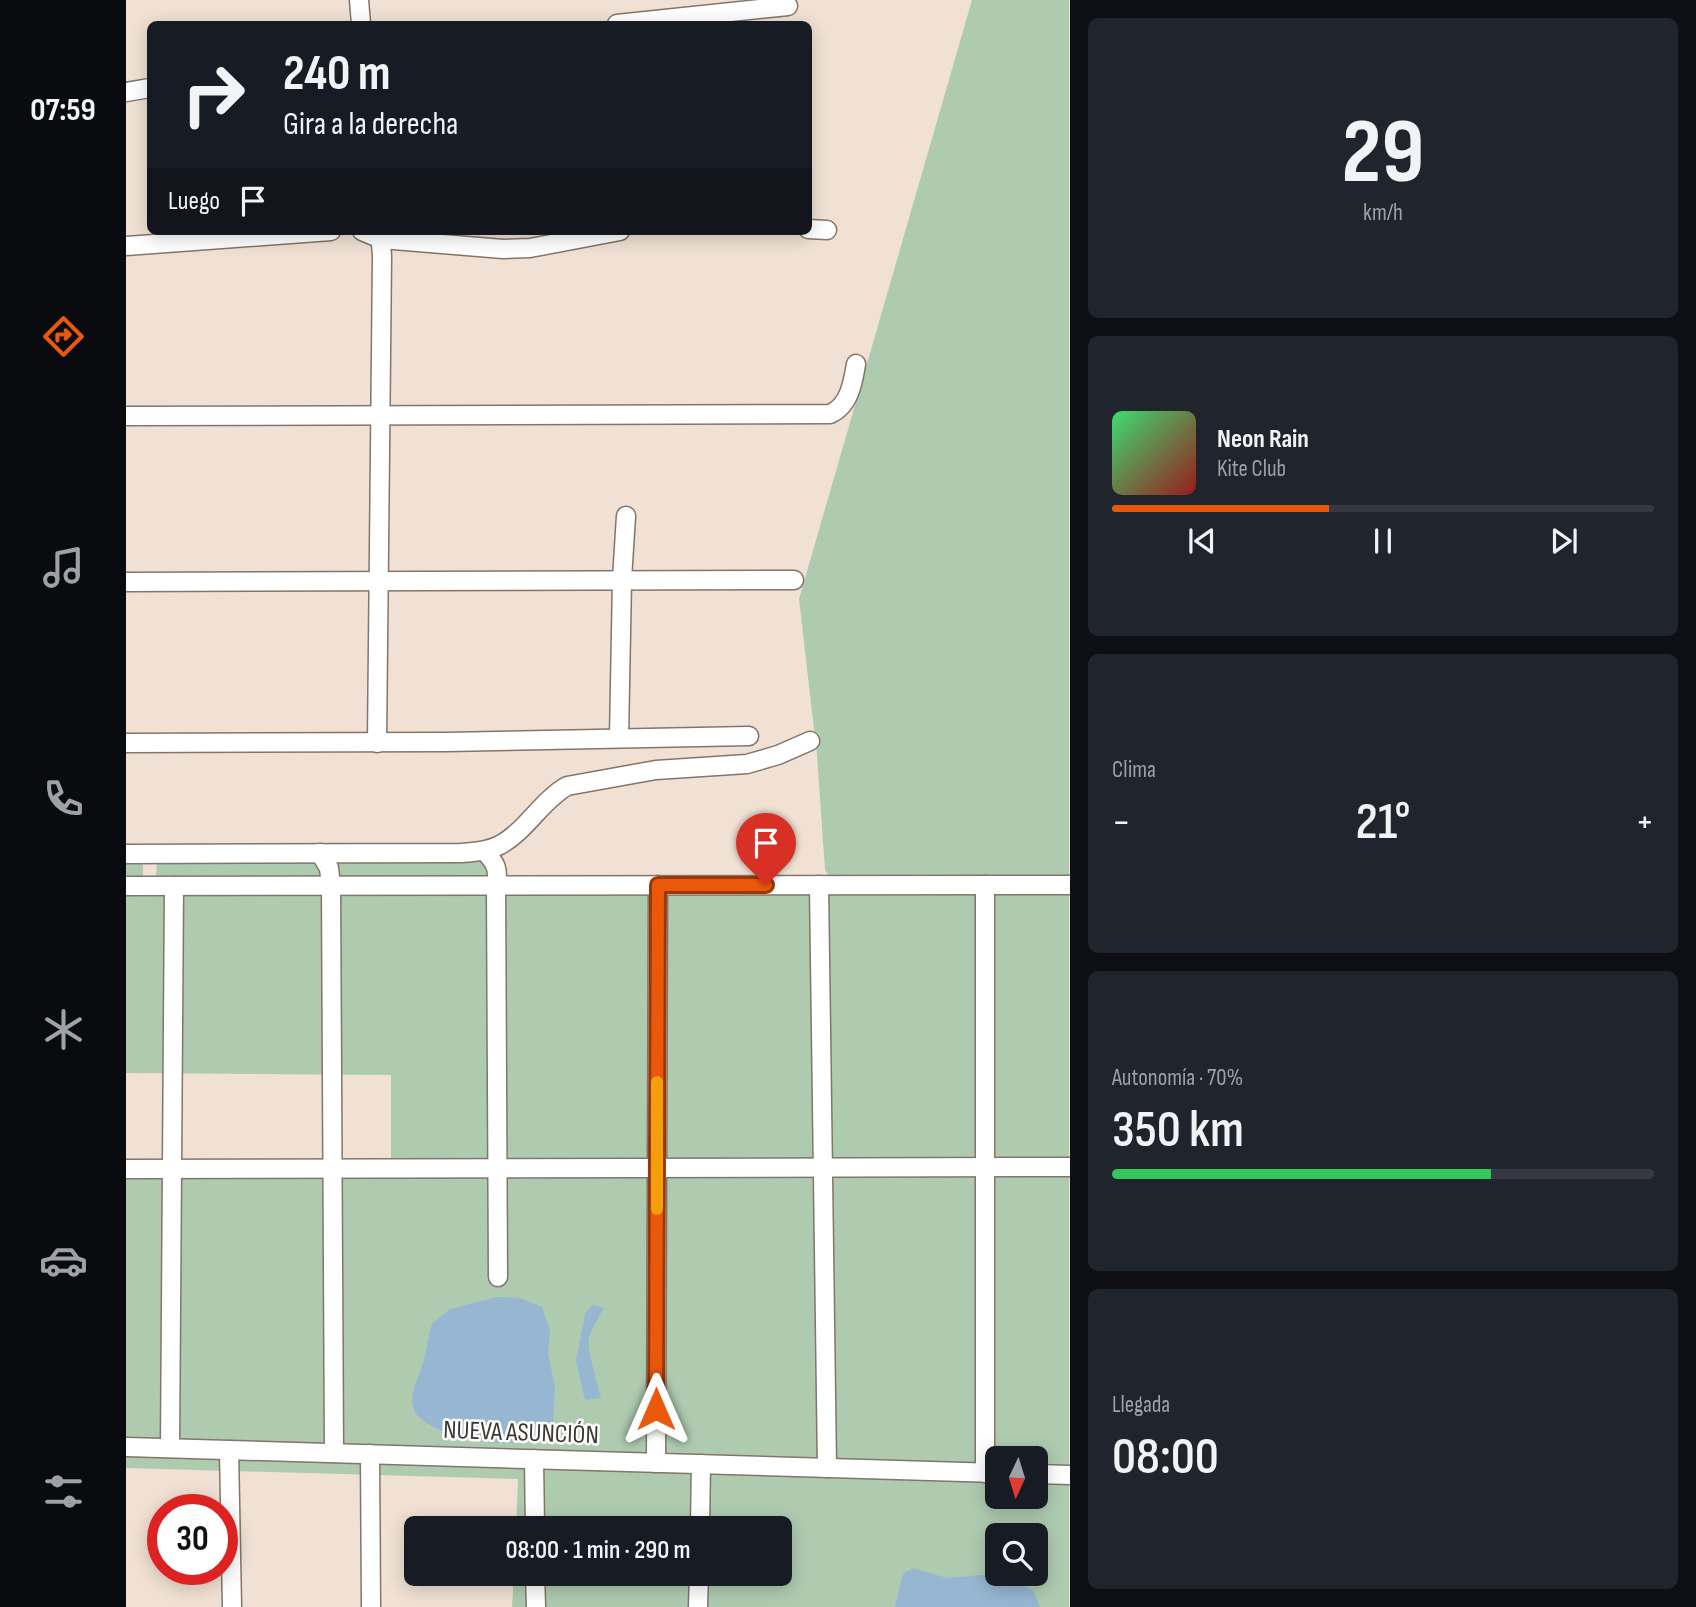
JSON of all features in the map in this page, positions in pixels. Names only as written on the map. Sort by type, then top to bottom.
[{"type":"street","points":[[359,0],[361,21]]},
{"type":"street","points":[[646,21],[788,6]]},
{"type":"street","points":[[126,92],[147,88]]},
{"type":"street","points":[[812,229],[827,230]]},
{"type":"street","points":[[126,246],[276,235]]},
{"type":"street","points":[[377,743],[380,235],[503,249],[530,248],[599,235]]},
{"type":"street","points":[[126,416],[830,414],[841,406],[852,389],[856,365]]},
{"type":"street","points":[[619,738],[626,516]]},
{"type":"street","points":[[126,582],[794,580]]},
{"type":"street","points":[[126,743],[377,743],[749,736]]},
{"type":"street","points":[[126,853],[484,851],[501,845],[555,793],[567,786],[656,770],[747,764],[778,755],[810,741]]},
{"type":"street","points":[[484,851],[496,863],[498,873],[498,1277]]},
{"type":"street","points":[[320,853],[329,868],[331,886],[334,1454]]},
{"type":"street","points":[[656,1463],[658,885]]},
{"type":"street","points":[[819,885],[827,1468]]},
{"type":"street","points":[[985,885],[985,1167],[990,1446]]},
{"type":"street","points":[[126,886],[1069,885]]},
{"type":"street","points":[[170,1448],[174,886]]},
{"type":"street","points":[[126,1169],[1069,1167]]},
{"type":"street","name":"NUEVA ASUNCIÓN","points":[[126,1447],[985,1473]]},
{"type":"street","points":[[229,1450],[232,1607]]},
{"type":"street","points":[[370,1454],[371,1607]]},
{"type":"street","points":[[534,1459],[535,1516]]},
{"type":"street","points":[[700,1516],[701,1464]]},
{"type":"street","points":[[1048,1474],[1069,1475]]},
{"type":"street","points":[[535,1586],[536,1607]]},
{"type":"street","points":[[698,1607],[699,1586]]},
{"type":"green space","points":[[972,0],[1069,0],[1069,882],[835,879],[825,870],[817,755],[799,599]]},
{"type":"green space","points":[[486,857],[487,879],[1069,884],[1069,1607],[512,1607],[513,1586],[792,1586],[792,1516],[516,1516],[518,1479],[126,1468],[126,1166],[391,1171],[391,1075],[126,1073],[126,858],[143,862],[143,876],[156,876],[157,861]]},
{"type":"water","points":[[497,1297],[520,1298],[542,1307],[550,1330],[548,1353],[555,1387],[553,1422],[532,1437],[516,1442],[475,1440],[443,1431],[429,1425],[419,1416],[412,1401],[432,1324],[450,1309]]},
{"type":"water","points":[[593,1305],[604,1308],[589,1338],[601,1398],[585,1400],[576,1361],[585,1313]]},
{"type":"water","points":[[913,1568],[947,1578],[985,1575],[985,1586],[1024,1586],[1033,1590],[1040,1607],[895,1607],[903,1574]]},
{"type":"slow traffic","points":[[657,1082],[657,1209]]},
{"type":"route","points":[[656,1409],[658,885],[766,885]]}]
